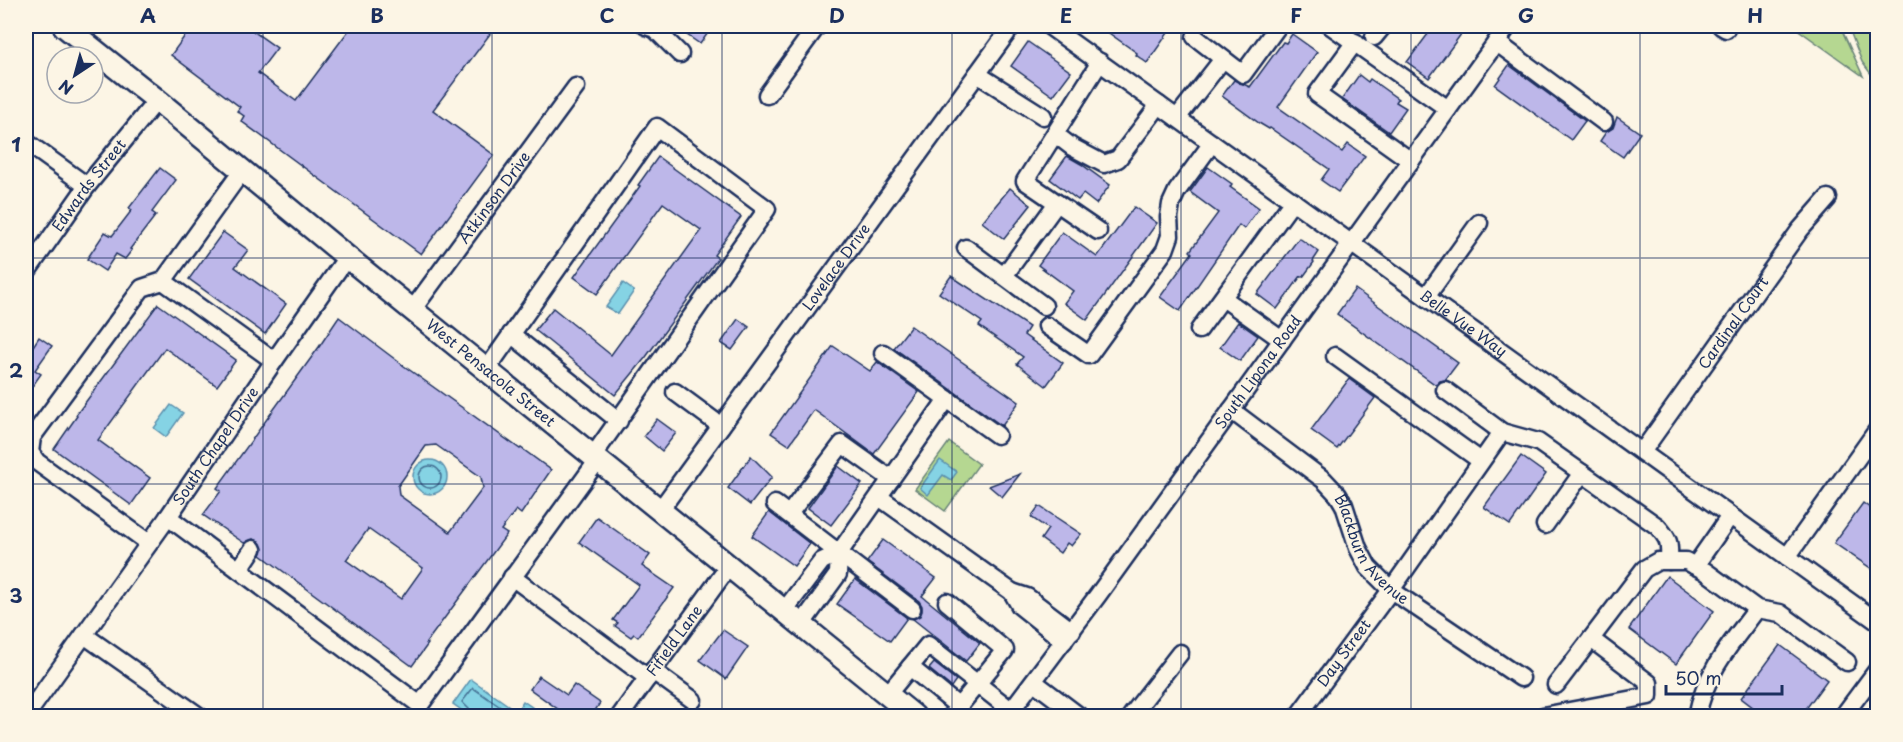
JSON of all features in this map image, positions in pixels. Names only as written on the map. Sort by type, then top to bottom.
[{"type":"main road","name":"West Pensacola Street","points":[[68,26],[347,257],[914,717]]},
{"type":"street","points":[[767,95],[817,26]]},
{"type":"street","name":"Lovelace Drive","points":[[660,510],[1012,26]]},
{"type":"street","name":"Belle Vue Way","points":[[1049,26],[1878,622]]},
{"type":"street","points":[[1196,37],[1243,74],[1278,26]]},
{"type":"street","points":[[1331,26],[1448,109]]},
{"type":"street","name":"South Lipona Road","points":[[1010,714],[1508,26]]},
{"type":"street","points":[[653,27],[680,54]]},
{"type":"street","points":[[1355,42],[1317,94],[1411,161]]},
{"type":"street","points":[[1496,42],[1604,122]]},
{"type":"street","points":[[1177,118],[1223,58]]},
{"type":"street","points":[[1098,231],[1025,181],[1100,62]]},
{"type":"street","points":[[977,74],[1043,116]]},
{"type":"street","name":"Atkinson Drive","points":[[413,309],[576,87]]},
{"type":"street","name":"Edwards Street","points":[[26,273],[87,186],[157,100]]},
{"type":"street","points":[[1055,134],[1072,147],[1104,164],[1118,159],[1159,105]]},
{"type":"street","points":[[168,517],[420,705],[596,458],[618,421],[767,209],[657,127],[487,369]]},
{"type":"street","points":[[26,142],[87,186]]},
{"type":"street","points":[[1047,326],[1089,356],[1165,250],[1170,236],[1171,204],[1212,143]]},
{"type":"street","points":[[149,543],[37,462],[30,452],[32,437],[142,288],[163,281],[242,171]]},
{"type":"street","name":"Cardinal Court","points":[[1642,452],[1800,230],[1828,198]]},
{"type":"street","points":[[1199,330],[1293,201]]},
{"type":"street","points":[[1004,276],[1057,203]]},
{"type":"street","points":[[1426,297],[1479,223]]},
{"type":"street","points":[[966,248],[1044,306]]},
{"type":"street","name":"South Chapel Drive","points":[[26,717],[168,517],[347,257]]},
{"type":"street","points":[[163,281],[274,361]]},
{"type":"street","points":[[1223,298],[1282,340]]},
{"type":"street","points":[[512,334],[618,421]]},
{"type":"street","points":[[883,353],[997,435]]},
{"type":"street","points":[[1335,356],[1481,461]]},
{"type":"street","points":[[1445,390],[1502,432],[1538,442],[1657,526],[1670,543],[1669,561]]},
{"type":"street","points":[[675,392],[721,426]]},
{"type":"street","points":[[784,611],[822,561],[839,553],[947,399]]},
{"type":"street","name":"Blackburn Avenue","points":[[1231,410],[1324,480],[1338,495],[1344,505],[1358,548],[1368,567],[1391,590],[1521,678]]},
{"type":"street","points":[[1787,557],[1878,429]]},
{"type":"street","name":"Day Street","points":[[1298,717],[1502,432]]},
{"type":"street","points":[[789,514],[842,444],[891,479]]},
{"type":"street","points":[[1545,525],[1582,472]]},
{"type":"street","points":[[879,496],[1012,592],[1027,597],[1037,612],[1068,636]]},
{"type":"street","points":[[775,504],[912,609]]},
{"type":"street","points":[[1695,566],[1730,516]]},
{"type":"street","points":[[239,570],[253,549]]},
{"type":"street","points":[[801,625],[838,574],[839,553]]},
{"type":"street","points":[[1556,685],[1644,569],[1658,561],[1686,561],[1756,609],[1780,613],[1846,662]]},
{"type":"street","name":"Fifield Lane","points":[[620,717],[729,566]]},
{"type":"street","points":[[816,569],[832,583]]},
{"type":"street","points":[[512,577],[651,674],[693,700]]},
{"type":"street","points":[[909,667],[955,712],[1005,650],[947,602]]},
{"type":"street","points":[[1698,717],[1707,681],[1756,609]]},
{"type":"street","points":[[84,634],[199,717]]},
{"type":"street","points":[[1543,717],[1649,696],[1649,683],[1591,639]]},
{"type":"street","points":[[887,695],[928,645],[1010,714]]},
{"type":"street","points":[[1131,717],[1180,653]]},
{"type":"street","points":[[1843,717],[1878,669]]},
{"type":"street","points":[[1034,682],[1079,717]]},
{"type":"green space","points":[[1793,26],[1840,26],[1863,76]]},
{"type":"green space","points":[[1848,26],[1877,26],[1877,82],[1862,62]]},
{"type":"green space","points":[[949,442],[979,464],[945,511],[915,489]]},
{"type":"water","points":[[623,283],[634,291],[618,314],[606,307]]},
{"type":"water","points":[[171,405],[183,413],[166,437],[154,428]]},
{"type":"water","points":[[430,460],[442,465],[447,477],[442,489],[430,494],[418,489],[413,477],[418,465]]},
{"type":"water","points":[[940,460],[957,472],[951,480],[943,475],[928,495],[920,488]]},
{"type":"water","points":[[471,679],[515,710],[523,701],[545,716],[470,716],[453,704]]},
{"type":"building","points":[[192,26],[246,26],[277,48],[258,73],[296,101],[352,26],[479,26],[490,34],[433,110],[494,155],[421,254],[241,121],[244,116],[237,111],[240,107],[171,55]]},
{"type":"building","points":[[674,26],[713,26],[700,44]]},
{"type":"building","points":[[1099,26],[1158,26],[1168,33],[1147,63],[1136,55],[1137,53]]},
{"type":"building","points":[[1434,26],[1467,26],[1429,78],[1407,62]]},
{"type":"building","points":[[1292,34],[1317,52],[1278,107],[1342,152],[1348,144],[1365,156],[1338,192],[1321,180],[1329,169],[1222,96],[1234,80],[1250,87],[1283,42],[1286,43]]},
{"type":"building","points":[[1028,42],[1071,72],[1053,96],[1011,66]]},
{"type":"building","points":[[1509,65],[1585,121],[1571,140],[1495,85]]},
{"type":"building","points":[[1359,75],[1368,82],[1370,79],[1380,86],[1398,99],[1396,102],[1406,108],[1389,132],[1342,99]]},
{"type":"building","points":[[1617,117],[1640,133],[1623,157],[1600,141],[1606,132],[1613,128]]},
{"type":"building","points":[[1067,156],[1110,185],[1096,204],[1083,194],[1078,200],[1050,179]]},
{"type":"building","points":[[658,157],[741,217],[714,255],[718,258],[646,357],[615,395],[535,330],[553,308],[611,355],[701,230],[663,203],[597,294],[574,277],[640,186],[638,185]]},
{"type":"building","points":[[1208,167],[1232,184],[1230,187],[1259,208],[1244,229],[1239,225],[1180,311],[1160,297],[1218,213],[1190,192]]},
{"type":"building","points":[[160,168],[176,180],[152,212],[156,215],[125,259],[116,254],[105,271],[87,259],[105,232],[112,236],[132,210],[129,208]]},
{"type":"building","points":[[1010,188],[1031,205],[1004,239],[982,222]]},
{"type":"building","points":[[1134,207],[1157,223],[1087,320],[1064,303],[1073,291],[1038,265],[1062,232],[1097,257]]},
{"type":"building","points":[[223,232],[248,250],[235,267],[286,304],[265,334],[189,279]]},
{"type":"building","points":[[1299,238],[1319,252],[1303,277],[1301,276],[1277,309],[1257,294]]},
{"type":"building","points":[[951,276],[1029,327],[1024,335],[1063,363],[1046,386],[1017,364],[1023,357],[979,326],[982,322],[939,293]]},
{"type":"building","points":[[1355,289],[1458,363],[1445,380],[1436,385],[1337,314]]},
{"type":"building","points":[[158,304],[236,360],[217,386],[165,348],[98,440],[150,478],[131,505],[54,449],[76,415]]},
{"type":"building","points":[[339,317],[551,470],[521,514],[516,510],[501,530],[507,534],[426,643],[428,644],[412,666],[261,555],[263,549],[259,541],[253,539],[244,543],[203,515],[221,491],[217,488]],"holes":[[[436,445],[481,477],[483,488],[450,532],[399,495],[398,486],[426,446]],[[368,529],[423,568],[401,599],[346,560]]]},
{"type":"building","points":[[738,319],[749,327],[732,350],[721,343]]},
{"type":"building","points":[[1238,322],[1258,336],[1240,361],[1220,347]]},
{"type":"building","points":[[911,326],[1019,402],[1002,426],[894,348]]},
{"type":"building","points":[[39,337],[52,346],[35,370],[41,374],[26,395],[26,357]]},
{"type":"building","points":[[833,346],[870,371],[877,362],[919,392],[874,454],[814,410],[789,445],[771,433]]},
{"type":"building","points":[[1349,379],[1375,398],[1337,449],[1311,430]]},
{"type":"building","points":[[657,419],[676,433],[662,451],[644,436]]},
{"type":"building","points":[[751,456],[772,477],[750,505],[728,488]]},
{"type":"building","points":[[1521,456],[1546,474],[1510,525],[1484,507]]},
{"type":"building","points":[[838,466],[862,484],[831,525],[808,508]]},
{"type":"building","points":[[1020,474],[1002,497],[989,486]]},
{"type":"building","points":[[1863,503],[1878,514],[1878,573],[1834,543]]},
{"type":"building","points":[[1039,506],[1081,534],[1071,546],[1067,543],[1060,553],[1041,539],[1048,529],[1031,517]]},
{"type":"building","points":[[769,512],[810,544],[794,566],[752,536]]},
{"type":"building","points":[[597,517],[650,555],[642,566],[674,588],[638,637],[634,634],[631,637],[615,626],[618,623],[613,620],[639,585],[579,542]]},
{"type":"building","points":[[883,540],[936,578],[922,596],[980,643],[966,661],[913,619],[920,616],[922,611],[919,601],[867,562]]},
{"type":"building","points":[[1667,576],[1714,611],[1676,664],[1629,629]]},
{"type":"building","points":[[855,579],[907,618],[890,641],[837,604]]},
{"type":"building","points":[[723,630],[748,647],[726,679],[700,660]]},
{"type":"building","points":[[1780,645],[1827,680],[1800,717],[1766,717],[1741,698]]},
{"type":"building","points":[[934,663],[956,680],[951,687],[929,669]]},
{"type":"building","points":[[539,676],[567,695],[574,685],[600,703],[591,717],[569,717],[530,689]]}]
